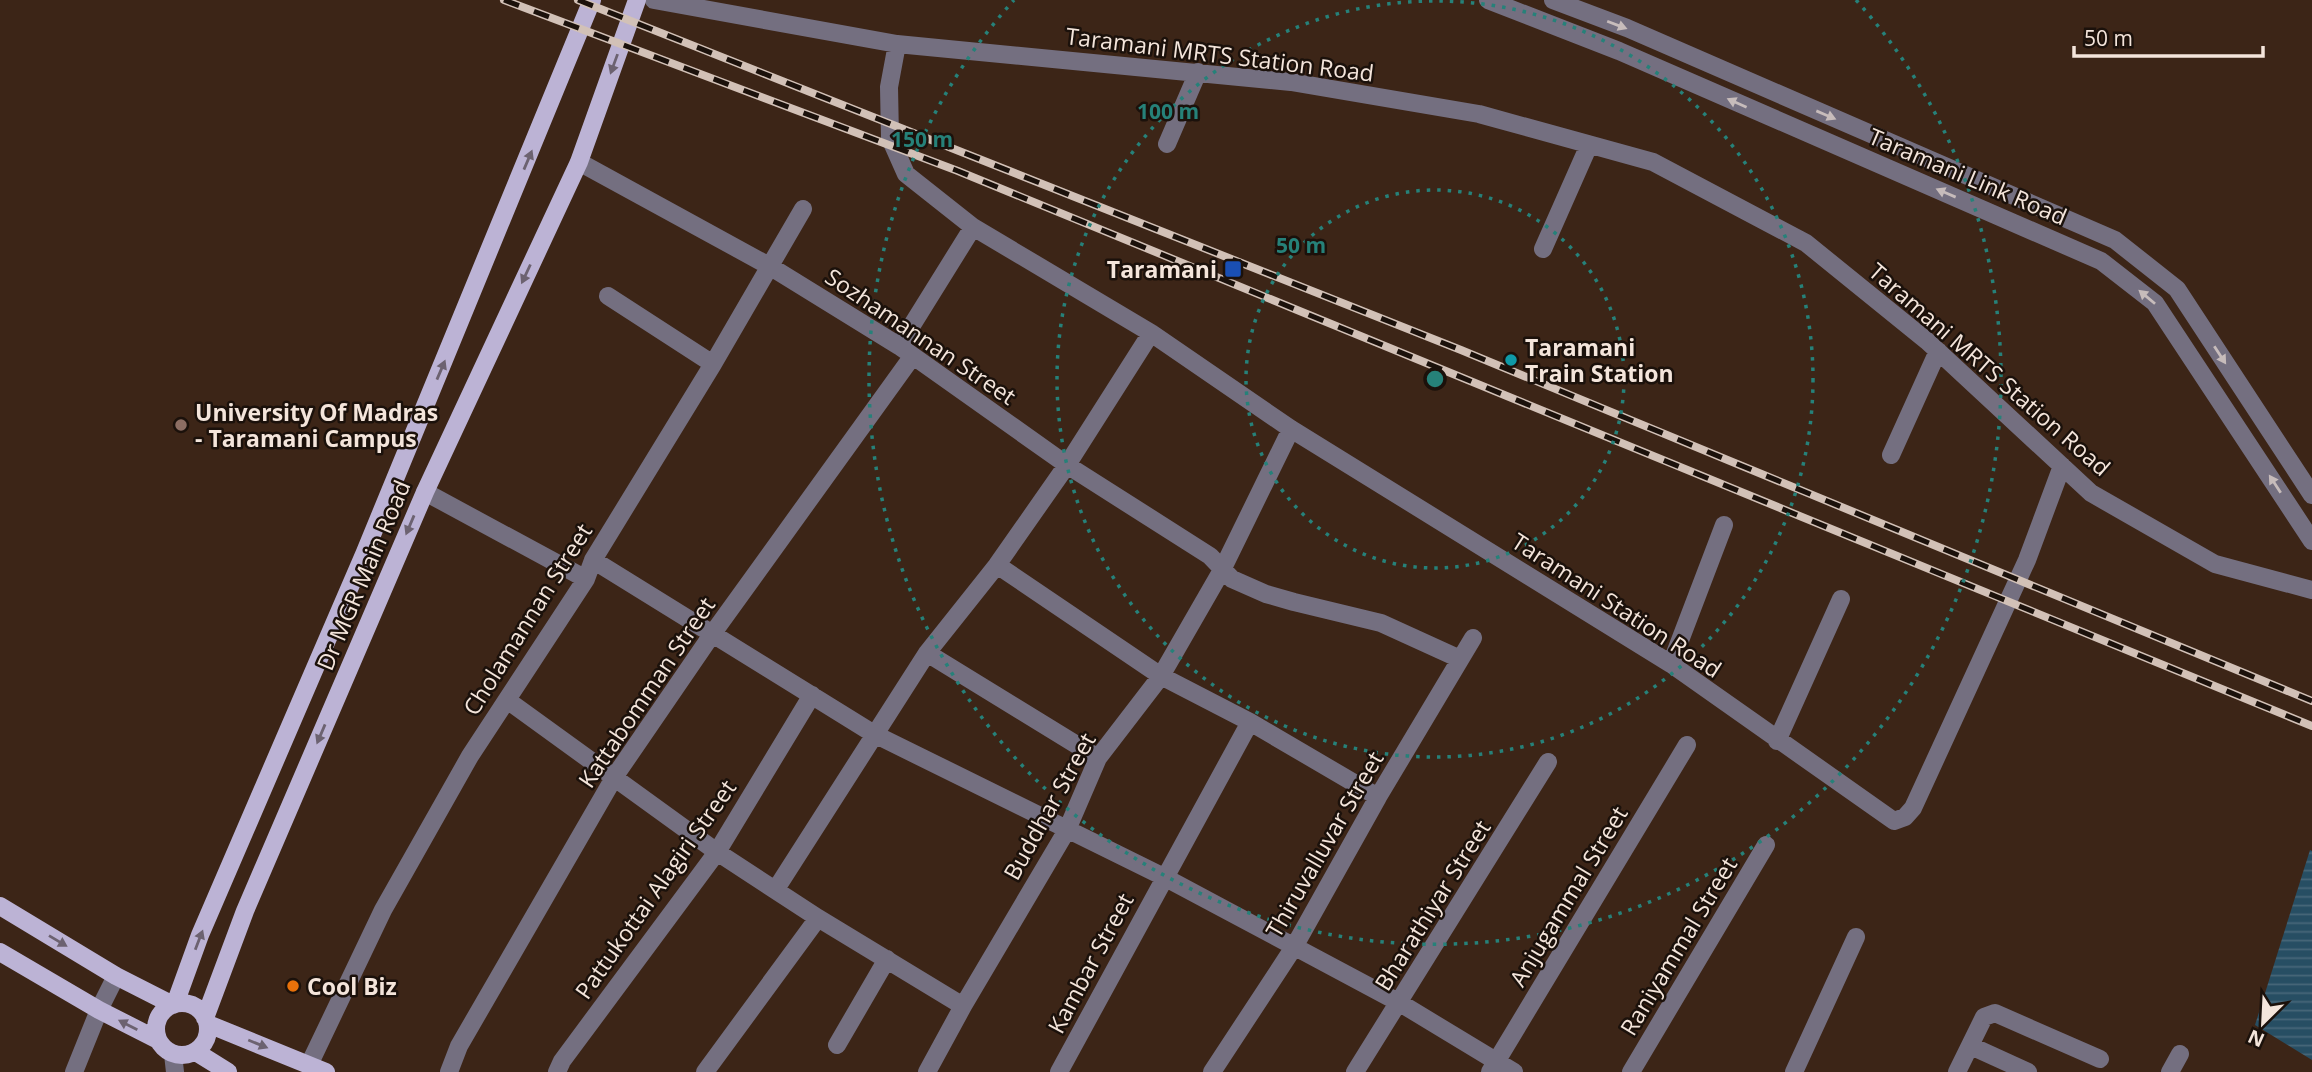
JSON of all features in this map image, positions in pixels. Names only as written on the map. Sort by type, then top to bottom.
[{"type":"main road","name":"Dr MGR Main Road","points":[[174,1004],[200,935],[370,540],[592,0]]},
{"type":"main road","name":"Dr MGR Main Road","points":[[206,1021],[245,911],[425,492],[579,162],[637,0]]},
{"type":"main road","points":[[0,906],[116,976],[174,1004]]},
{"type":"main road","points":[[0,952],[99,1010],[158,1040]]},
{"type":"main road","points":[[206,1021],[207,1037],[196,1052],[181,1056],[174,1063],[161,1046],[155,1032],[157,1019],[166,1008],[182,1003],[196,1007],[206,1021],[326,1072]]},
{"type":"main road","points":[[196,1052],[228,1072]]},
{"type":"street","name":"Taramani MRTS Station Road","points":[[654,0],[897,44],[1291,82],[1479,114],[1653,162],[1806,243],[1938,351],[2091,493],[2215,564],[2312,590]]},
{"type":"street","name":"Taramani Link Road","points":[[1488,0],[1619,51],[2101,261],[2155,303],[2312,541]]},
{"type":"street","name":"Taramani Link Road","points":[[1553,0],[1627,28],[2115,240],[2177,289],[2312,495]]},
{"type":"street","name":"Taramani Station Road","points":[[897,44],[889,87],[890,138],[906,174],[973,227],[1152,333],[1290,429],[1671,664],[1894,821],[1905,817],[1913,808],[2026,560],[2062,466]]},
{"type":"street","points":[[1167,144],[1198,72]]},
{"type":"street","points":[[1543,249],[1590,145]]},
{"type":"street","name":"Sozhamannan Street","points":[[579,162],[771,267],[906,351],[1067,465],[1210,556],[1232,579],[1266,594],[1381,623],[1460,659]]},
{"type":"street","name":"Cholamannan Street","points":[[309,1065],[383,910],[470,756],[586,579],[593,560],[713,364],[803,209]]},
{"type":"street","name":"Kattabomman Street","points":[[449,1072],[459,1046],[615,776],[906,351],[973,227]]},
{"type":"street","points":[[608,296],[713,364]]},
{"type":"street","points":[[776,889],[928,653],[996,565],[1067,465],[1152,333]]},
{"type":"street","points":[[1891,454],[1938,351]]},
{"type":"street","name":"Buddhar Street","points":[[927,1072],[1067,830],[1098,758],[1161,676],[1222,569],[1290,429]]},
{"type":"street","points":[[425,492],[586,579]]},
{"type":"street","points":[[1671,664],[1724,525]]},
{"type":"street","points":[[593,560],[874,734],[1164,877],[1399,1003],[1493,1067],[1514,1072]]},
{"type":"street","points":[[996,565],[1161,676],[1250,722],[1378,797]]},
{"type":"street","points":[[1777,741],[1841,599]]},
{"type":"street","name":"Thiruvalluvar Street","points":[[1212,1072],[1294,947],[1378,797],[1473,638]]},
{"type":"street","points":[[928,653],[1098,758]]},
{"type":"street","name":"Pattukottai Alagiri Street","points":[[557,1072],[562,1061],[717,852],[812,695]]},
{"type":"street","points":[[507,700],[717,852],[818,918],[963,1006]]},
{"type":"street","name":"Kambar Street","points":[[1059,1072],[1250,722]]},
{"type":"street","name":"Anjugammal Street","points":[[1493,1067],[1687,745]]},
{"type":"street","name":"Bharathiyar Street","points":[[1355,1072],[1548,762]]},
{"type":"street","name":"Raniyammal Street","points":[[1631,1072],[1766,845]]},
{"type":"street","points":[[705,1072],[818,918]]},
{"type":"street","points":[[1794,1072],[1856,937]]},
{"type":"street","points":[[837,1045],[887,959]]},
{"type":"street","points":[[74,1072],[116,976]]},
{"type":"street","points":[[1957,1072],[1984,1017],[1995,1013],[2100,1059]]},
{"type":"street","points":[[1971,1046],[2028,1072]]},
{"type":"street","points":[[2170,1072],[2180,1054]]},
{"type":"water","points":[[2310,850],[2312,851],[2312,1060],[2255,1025]]},
{"type":"railway","points":[[504,0],[958,171],[2312,726]]},
{"type":"railway","points":[[578,0],[1461,350],[2312,701]]},
{"type":"place","name":"Taramani","points":[[1233,269]]},
{"type":"place","name":"Taramani Train Station","points":[[1511,360]]},
{"type":"place","name":"University Of Madras - Taramani Campus","points":[[181,425]]},
{"type":"place","name":"Cool Biz","points":[[293,986]]}]
